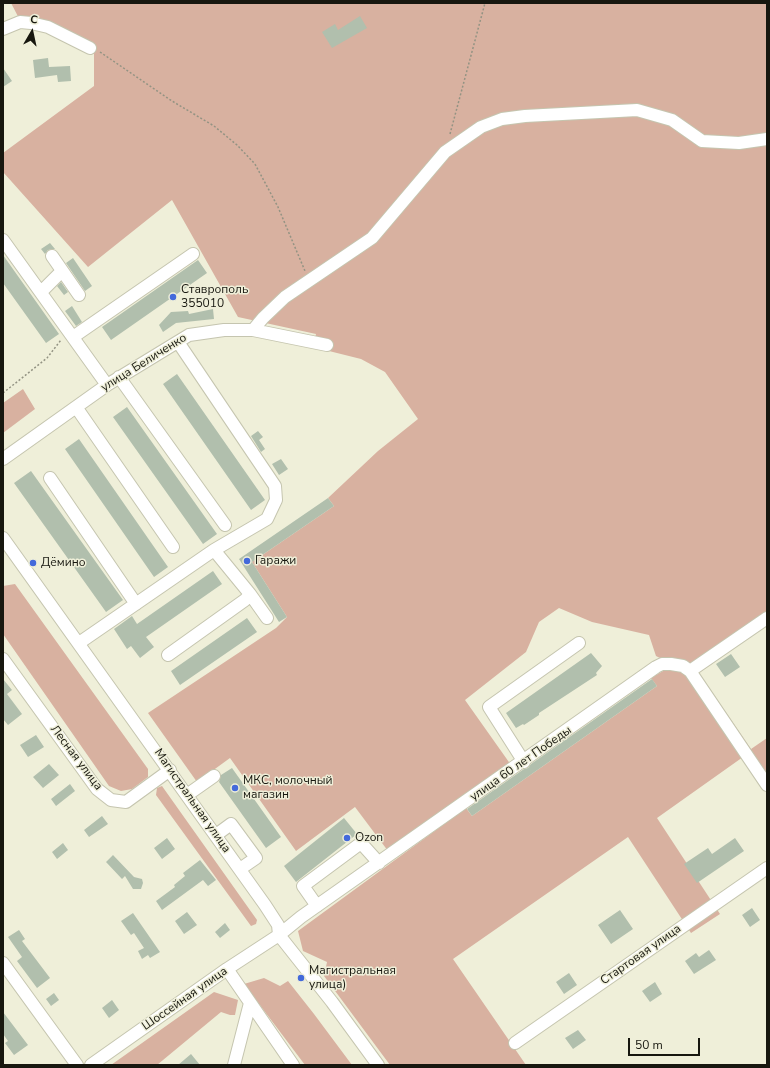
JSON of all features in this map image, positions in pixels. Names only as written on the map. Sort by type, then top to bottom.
[{"type":"street","points":[[3,29],[20,22],[37,24],[48,27],[90,48]]},
{"type":"street","points":[[253,330],[285,297],[372,238],[445,152],[481,127],[502,119],[525,116],[637,110],[672,120],[702,141],[739,143],[767,139]]},
{"type":"street","points":[[3,240],[107,385]]},
{"type":"street","points":[[70,334],[193,254]]},
{"type":"street","points":[[52,256],[79,295]]},
{"type":"street","points":[[41,292],[62,271]]},
{"type":"street","name":"улица Беличенко","points":[[3,459],[119,377],[189,335],[224,330],[253,330],[327,344]]},
{"type":"street","points":[[79,643],[214,550],[267,519],[276,500],[275,486],[178,342]]},
{"type":"street","points":[[119,377],[225,525]]},
{"type":"street","points":[[76,407],[173,547]]},
{"type":"street","points":[[50,478],[136,604]]},
{"type":"street","name":"Магистральная улица","points":[[3,538],[240,869],[278,925],[279,935],[332,1002],[378,1065]]},
{"type":"street","points":[[214,550],[250,594],[267,618]]},
{"type":"street","points":[[168,655],[244,600],[250,594]]},
{"type":"street","points":[[767,618],[690,671],[767,785]]},
{"type":"street","points":[[524,762],[490,707],[579,643]]},
{"type":"street","name":"Лесная улица","points":[[3,659],[97,789],[111,800],[126,802],[170,770]]},
{"type":"street","name":"улица 60 лет Победы","points":[[279,935],[317,906],[524,762],[656,667],[662,664],[671,664],[683,666],[690,671]]},
{"type":"street","points":[[187,795],[214,776]]},
{"type":"street","points":[[216,835],[231,824],[256,858],[240,869]]},
{"type":"street","points":[[317,906],[303,886],[361,843],[379,863]]},
{"type":"street","name":"Стартовая улица","points":[[515,1043],[767,868]]},
{"type":"street","name":"Шоссейная улица","points":[[91,1065],[227,969],[279,935]]},
{"type":"street","points":[[3,963],[77,1065]]},
{"type":"street","points":[[227,969],[293,1065]]},
{"type":"street","points":[[234,1065],[250,1003]]},
{"type":"path","points":[[445,152],[485,3]]},
{"type":"path","points":[[90,48],[100,52],[172,101],[214,126],[237,144],[255,164],[278,208],[308,280]]},
{"type":"path","points":[[3,393],[47,358],[70,334]]},
{"type":"shaded area","points":[[11,3],[767,3],[767,625],[699,673],[751,749],[767,738],[767,792],[743,757],[657,818],[720,914],[691,933],[628,837],[453,959],[526,1065],[390,1065],[324,976],[327,962],[303,951],[298,931],[466,808],[472,816],[657,686],[651,678],[663,671],[662,659],[656,656],[649,635],[592,622],[559,608],[539,622],[526,652],[465,700],[511,765],[388,851],[355,807],[296,851],[230,758],[197,782],[148,713],[276,628],[287,617],[252,562],[334,506],[328,498],[378,451],[418,419],[385,372],[361,359],[313,347],[316,334],[238,317],[172,200],[88,267],[3,172],[3,153],[94,86],[94,54],[44,30],[24,28]]},
{"type":"shaded area","points":[[23,389],[35,409],[3,433],[3,403]]},
{"type":"shaded area","points":[[15,584],[148,769],[148,777],[132,789],[121,791],[109,786],[3,634],[3,586]]},
{"type":"shaded area","points":[[162,786],[257,920],[256,924],[251,926],[156,795],[157,788]]},
{"type":"shaded area","points":[[264,978],[280,986],[288,981],[352,1065],[305,1065],[244,984]]},
{"type":"shaded area","points":[[214,992],[238,1000],[235,1015],[221,1012],[157,1065],[111,1065]]},
{"type":"building","points":[[360,16],[367,28],[332,48],[322,32],[335,24],[338,30]]},
{"type":"building","points":[[48,58],[49,67],[70,66],[71,81],[58,82],[57,75],[35,78],[33,60]]},
{"type":"building","points":[[3,68],[12,81],[3,87]]},
{"type":"building","points":[[50,243],[55,249],[48,250],[45,254],[41,249]]},
{"type":"building","points":[[3,255],[59,334],[46,343],[3,283]]},
{"type":"building","points":[[73,258],[92,286],[85,291],[66,263]]},
{"type":"building","points":[[198,260],[207,273],[111,340],[102,327]]},
{"type":"building","points":[[61,282],[68,292],[64,295],[57,286]]},
{"type":"building","points":[[72,306],[82,322],[76,326],[65,311]]},
{"type":"building","points":[[213,309],[214,319],[176,323],[163,332],[159,325],[171,312],[188,311],[189,314]]},
{"type":"building","points":[[177,374],[265,500],[251,510],[163,384]]},
{"type":"building","points":[[127,407],[217,534],[203,544],[113,417]]},
{"type":"building","points":[[258,431],[263,437],[259,440],[265,449],[261,452],[251,436]]},
{"type":"building","points":[[79,439],[168,567],[154,577],[65,449]]},
{"type":"building","points":[[281,459],[288,469],[279,475],[272,464]]},
{"type":"building","points":[[31,471],[123,600],[106,612],[14,483]]},
{"type":"building","name":"Гаражи","points":[[328,498],[334,506],[252,562],[287,617],[279,622],[239,559]]},
{"type":"building","points":[[213,571],[222,584],[146,637],[154,647],[140,658],[131,646],[127,649],[114,629],[132,616],[137,624]]},
{"type":"building","points":[[247,618],[257,632],[180,685],[171,671]]},
{"type":"building","points":[[591,653],[602,666],[596,673],[597,675],[539,713],[539,715],[524,725],[523,724],[516,728],[506,713]]},
{"type":"building","points":[[731,654],[740,667],[725,677],[716,664]]},
{"type":"building","points":[[3,679],[12,690],[7,694],[22,714],[8,725],[3,719]]},
{"type":"building","points":[[652,679],[657,686],[472,816],[467,809],[524,769],[528,768],[531,764]]},
{"type":"building","points":[[36,735],[44,747],[28,757],[20,745]]},
{"type":"building","points":[[49,764],[59,775],[43,788],[33,777]]},
{"type":"building","points":[[232,768],[281,837],[266,848],[219,782],[221,775]]},
{"type":"building","points":[[70,784],[75,791],[56,806],[51,799]]},
{"type":"building","points":[[102,816],[108,824],[89,837],[84,830]]},
{"type":"building","points":[[344,818],[357,834],[296,882],[284,866]]},
{"type":"building","points":[[167,838],[175,849],[162,859],[154,848]]},
{"type":"building","points":[[735,838],[744,851],[697,883],[684,864],[708,848],[712,854]]},
{"type":"building","points":[[63,843],[68,850],[57,859],[52,852]]},
{"type":"building","points":[[113,855],[134,877],[142,879],[143,883],[141,889],[133,889],[125,876],[122,879],[106,862]]},
{"type":"building","points":[[200,860],[216,880],[208,886],[203,880],[162,910],[156,901],[175,887],[174,885],[185,876],[183,873]]},
{"type":"building","points":[[752,908],[760,920],[750,927],[742,915]]},
{"type":"building","points":[[620,910],[633,929],[611,944],[598,925]]},
{"type":"building","points":[[187,912],[197,925],[184,934],[175,921]]},
{"type":"building","points":[[133,913],[160,952],[150,958],[148,955],[142,959],[138,951],[144,948],[134,933],[131,935],[121,921]]},
{"type":"building","points":[[225,923],[230,930],[220,938],[215,932]]},
{"type":"building","points":[[19,930],[25,939],[22,941],[50,978],[37,988],[17,961],[22,957],[8,937]]},
{"type":"building","points":[[709,950],[716,960],[694,974],[685,961],[696,953],[699,957]]},
{"type":"building","points":[[569,973],[577,985],[564,994],[556,982]]},
{"type":"building","points":[[655,982],[662,994],[650,1002],[642,991]]},
{"type":"building","points":[[54,993],[59,1000],[51,1006],[46,999]]},
{"type":"building","points":[[112,1000],[119,1010],[109,1018],[102,1008]]},
{"type":"building","points":[[3,1012],[28,1045],[14,1055],[5,1043],[8,1041],[3,1034]]},
{"type":"building","points":[[578,1030],[586,1040],[573,1049],[565,1038]]},
{"type":"building","points":[[191,1054],[200,1065],[178,1065]]},
{"type":"place","name":"Ставрополь 355010","points":[[173,297]]},
{"type":"place","name":"Гаражи","points":[[247,561]]},
{"type":"place","name":"Дёмино","points":[[33,563]]},
{"type":"place","name":"МКС, молочный магазин","points":[[235,788]]},
{"type":"place","name":"Ozon","points":[[347,838]]},
{"type":"place","name":"Магистральная улица)","points":[[301,978]]}]
